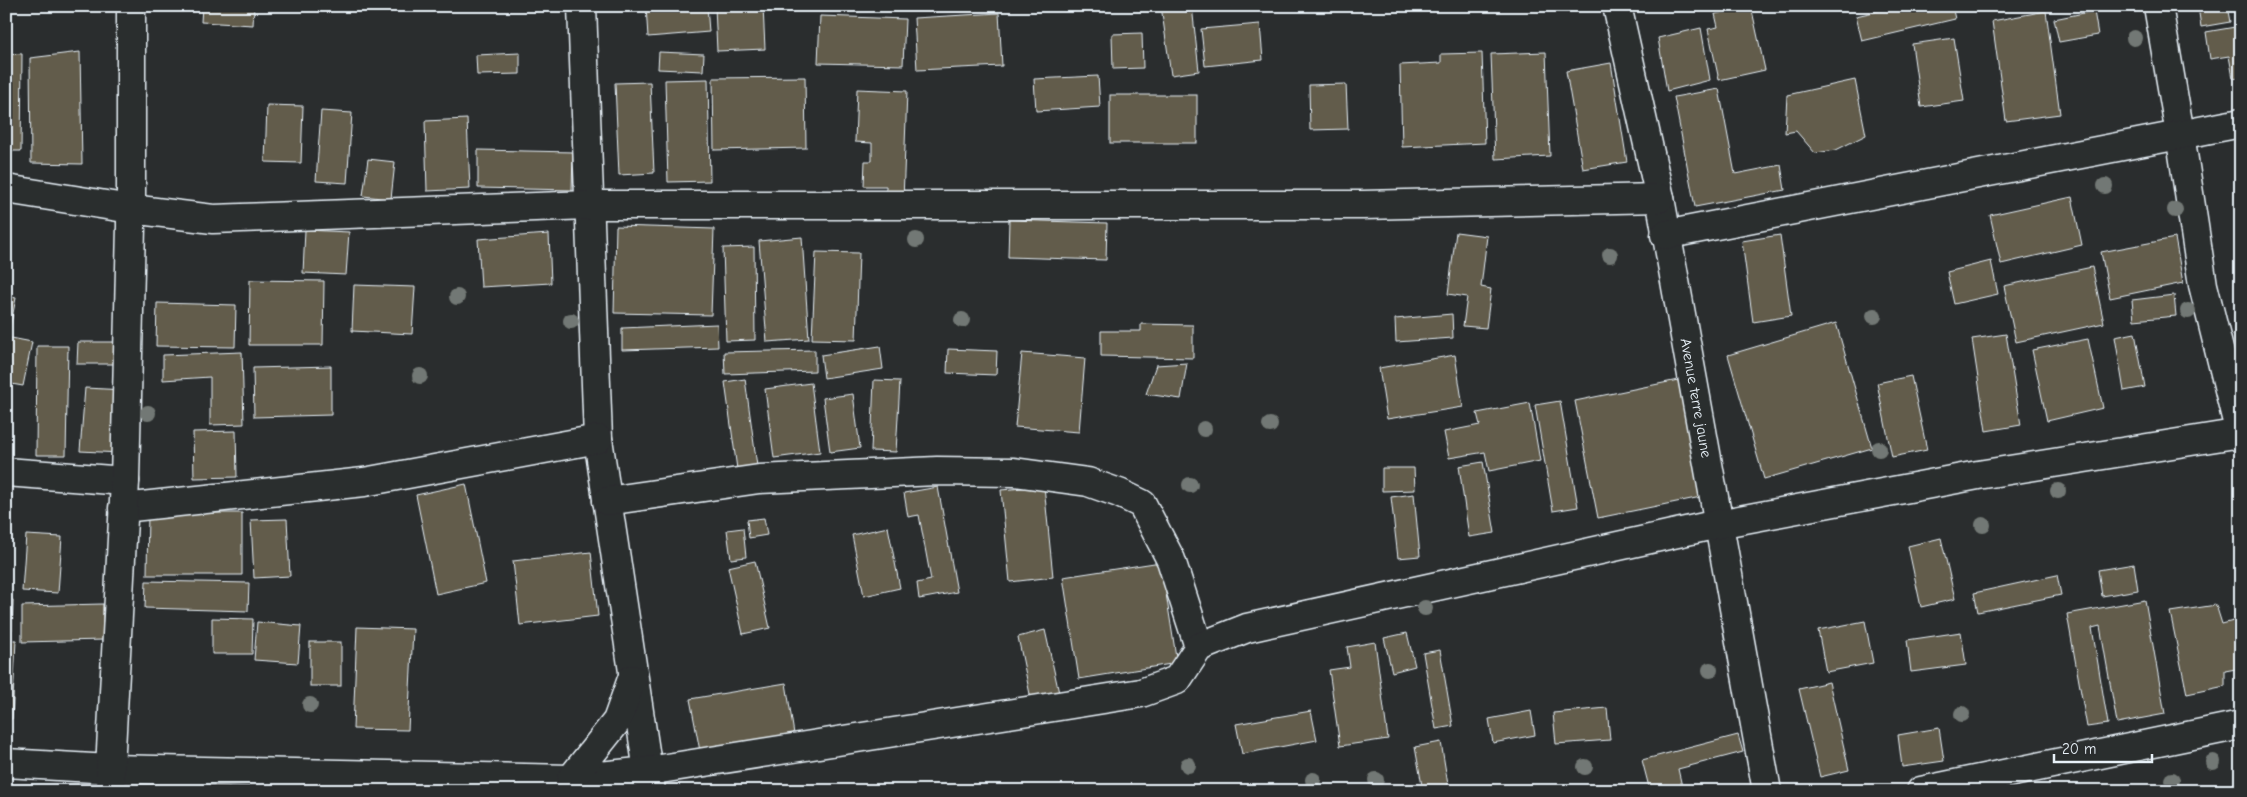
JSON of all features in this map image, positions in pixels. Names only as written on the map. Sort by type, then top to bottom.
[{"type":"street","points":[[111,780],[124,481],[131,209],[132,6]]},
{"type":"street","points":[[582,6],[598,439],[649,781]]},
{"type":"street","name":"Avenue terre jaune","points":[[1617,6],[1660,198],[1665,235],[1767,791]]},
{"type":"street","points":[[6,763],[111,780],[571,779],[649,781],[1141,693],[1177,680],[1199,647],[1247,628],[1718,524],[1978,475],[2240,435],[2203,285],[2158,6]]},
{"type":"street","points":[[1665,235],[2241,123]]},
{"type":"street","points":[[6,189],[131,209],[213,219],[589,206],[1363,205],[1660,198]]},
{"type":"street","points":[[123,508],[364,482],[598,439]]},
{"type":"street","points":[[607,501],[759,479],[937,471],[1014,472],[1088,482],[1119,493],[1142,504],[1170,560],[1199,647]]},
{"type":"street","points":[[6,472],[124,481]]},
{"type":"street","points":[[571,779],[617,721],[634,675]]},
{"type":"street","points":[[1921,791],[2241,725]]},
{"type":"building","points":[[202,6],[254,6],[253,25],[201,22]]},
{"type":"building","points":[[646,6],[707,6],[709,32],[648,37]]},
{"type":"building","points":[[715,6],[763,6],[765,49],[717,51]]},
{"type":"building","points":[[1161,6],[1192,6],[1199,71],[1171,75]]},
{"type":"building","points":[[1751,6],[1765,70],[1719,80],[1708,29],[1718,27],[1715,14]]},
{"type":"building","points":[[1900,6],[1952,6],[1955,19],[1862,41],[1856,16]]},
{"type":"building","points":[[2198,6],[2227,6],[2230,22],[2201,27]]},
{"type":"building","points":[[2046,11],[2060,114],[2006,121],[1992,21]]},
{"type":"building","points":[[2094,11],[2098,35],[2059,42],[2054,19]]},
{"type":"building","points":[[999,13],[1002,66],[917,70],[914,18]]},
{"type":"building","points":[[820,16],[905,19],[903,65],[818,63]]},
{"type":"building","points":[[1260,24],[1263,60],[1205,66],[1201,29]]},
{"type":"building","points":[[2241,26],[2241,77],[2233,78],[2229,56],[2210,59],[2206,32]]},
{"type":"building","points":[[1701,28],[1710,80],[1667,91],[1658,38]]},
{"type":"building","points":[[1142,33],[1143,68],[1113,69],[1112,34]]},
{"type":"building","points":[[1954,38],[1964,101],[1921,107],[1912,44]]},
{"type":"building","points":[[80,52],[82,164],[31,163],[30,58]]},
{"type":"building","points":[[659,52],[704,54],[703,71],[658,69]]},
{"type":"building","points":[[1546,52],[1550,156],[1495,159],[1491,54]]},
{"type":"building","points":[[6,53],[22,54],[21,151],[6,151]]},
{"type":"building","points":[[520,53],[520,74],[477,75],[476,55]]},
{"type":"building","points":[[1482,53],[1485,143],[1402,147],[1400,65],[1441,63],[1441,54]]},
{"type":"building","points":[[1611,63],[1627,162],[1583,169],[1566,71]]},
{"type":"building","points":[[1098,76],[1100,107],[1036,111],[1034,79]]},
{"type":"building","points":[[805,77],[806,148],[714,150],[713,78]]},
{"type":"building","points":[[708,79],[710,181],[668,182],[665,80]]},
{"type":"building","points":[[1855,80],[1866,135],[1836,150],[1815,153],[1796,131],[1785,133],[1787,95]]},
{"type":"building","points":[[650,82],[654,173],[619,175],[615,83]]},
{"type":"building","points":[[1346,84],[1348,129],[1310,130],[1309,85]]},
{"type":"building","points":[[857,89],[907,91],[903,201],[886,201],[886,186],[864,186],[865,161],[872,161],[872,143],[855,142]]},
{"type":"building","points":[[1719,89],[1735,174],[1781,165],[1785,190],[1695,207],[1674,97]]},
{"type":"building","points":[[1110,95],[1197,95],[1197,143],[1110,143]]},
{"type":"building","points":[[267,105],[303,106],[301,163],[265,162]]},
{"type":"building","points":[[321,111],[352,113],[347,183],[316,181]]},
{"type":"building","points":[[467,119],[470,189],[427,191],[425,121]]},
{"type":"building","points":[[478,150],[573,152],[572,190],[478,188]]},
{"type":"building","points":[[368,159],[395,162],[391,199],[363,196]]},
{"type":"building","points":[[2072,197],[2082,245],[2001,264],[1990,215]]},
{"type":"building","points":[[1009,220],[1107,223],[1106,260],[1008,257]]},
{"type":"building","points":[[616,226],[714,229],[711,315],[614,313]]},
{"type":"building","points":[[305,230],[349,232],[346,275],[303,273]]},
{"type":"building","points":[[1456,232],[1487,236],[1481,287],[1491,289],[1486,328],[1463,326],[1467,297],[1448,294]]},
{"type":"building","points":[[549,234],[551,283],[481,287],[478,239]]},
{"type":"building","points":[[1780,235],[1791,316],[1753,322],[1742,241]]},
{"type":"building","points":[[802,237],[809,339],[767,342],[759,241]]},
{"type":"building","points":[[2175,238],[2183,283],[2110,298],[2101,252]]},
{"type":"building","points":[[754,247],[755,340],[726,341],[723,248]]},
{"type":"building","points":[[816,252],[859,253],[856,340],[812,339]]},
{"type":"building","points":[[1991,261],[1998,294],[1954,304],[1947,272]]},
{"type":"building","points":[[2092,267],[2104,323],[2016,342],[2004,286]]},
{"type":"building","points":[[250,280],[324,281],[323,345],[249,345]]},
{"type":"building","points":[[354,285],[415,287],[412,334],[352,331]]},
{"type":"building","points":[[2174,295],[2176,316],[2134,320],[2132,300]]},
{"type":"building","points":[[6,296],[16,298],[9,333],[6,332]]},
{"type":"building","points":[[157,303],[236,305],[235,347],[156,346]]},
{"type":"building","points":[[1452,314],[1453,338],[1396,342],[1395,319]]},
{"type":"building","points":[[1836,323],[1872,448],[1764,479],[1728,355]]},
{"type":"building","points":[[717,324],[718,347],[622,350],[622,328]]},
{"type":"building","points":[[1141,324],[1193,325],[1193,358],[1101,356],[1101,331],[1141,331]]},
{"type":"building","points":[[2135,333],[2145,387],[2124,391],[2115,337]]},
{"type":"building","points":[[2006,334],[2021,425],[1986,431],[1972,339]]},
{"type":"building","points":[[6,337],[32,342],[23,386],[6,383]]},
{"type":"building","points":[[2088,339],[2103,408],[2047,421],[2032,350]]},
{"type":"building","points":[[78,342],[123,342],[123,364],[77,364]]},
{"type":"building","points":[[37,346],[68,346],[66,455],[36,455]]},
{"type":"building","points":[[880,346],[883,369],[824,378],[821,355]]},
{"type":"building","points":[[948,349],[997,351],[996,375],[947,373]]},
{"type":"building","points":[[815,350],[815,371],[725,374],[724,352]]},
{"type":"building","points":[[242,352],[244,424],[210,425],[210,377],[163,380],[163,355]]},
{"type":"building","points":[[1022,353],[1085,358],[1079,432],[1015,427]]},
{"type":"building","points":[[1455,355],[1463,407],[1387,419],[1379,368]]},
{"type":"building","points":[[1187,363],[1181,399],[1146,394],[1156,365]]},
{"type":"building","points":[[331,366],[331,415],[254,417],[253,368]]},
{"type":"building","points":[[1911,376],[1927,450],[1892,457],[1877,383]]},
{"type":"building","points":[[745,379],[757,466],[737,469],[725,382]]},
{"type":"building","points":[[874,380],[900,381],[896,452],[871,451]]},
{"type":"building","points":[[1678,380],[1701,497],[1598,518],[1575,401]]},
{"type":"building","points":[[811,383],[820,452],[774,458],[765,389]]},
{"type":"building","points":[[85,388],[125,390],[121,453],[80,451]]},
{"type":"building","points":[[853,394],[860,448],[830,452],[823,398]]},
{"type":"building","points":[[1560,401],[1578,507],[1553,511],[1535,405]]},
{"type":"building","points":[[1530,403],[1540,461],[1489,471],[1485,452],[1449,458],[1444,432],[1480,425],[1477,413]]},
{"type":"building","points":[[236,431],[237,477],[194,478],[193,432]]},
{"type":"building","points":[[1483,462],[1495,533],[1469,537],[1459,466]]},
{"type":"building","points":[[1382,468],[1414,468],[1415,490],[1382,491]]},
{"type":"building","points":[[466,484],[486,583],[436,594],[416,495]]},
{"type":"building","points":[[1044,486],[1053,577],[1010,582],[1001,490]]},
{"type":"building","points":[[938,487],[957,592],[919,599],[917,583],[931,580],[919,515],[908,517],[904,493]]},
{"type":"building","points":[[1414,494],[1420,556],[1398,558],[1391,497]]},
{"type":"building","points":[[148,513],[242,513],[242,575],[147,575]]},
{"type":"building","points":[[764,518],[767,535],[749,538],[747,520]]},
{"type":"building","points":[[287,519],[290,576],[254,578],[251,520]]},
{"type":"building","points":[[888,527],[900,588],[864,596],[852,535]]},
{"type":"building","points":[[743,528],[746,557],[731,559],[727,530]]},
{"type":"building","points":[[26,535],[62,537],[58,593],[22,591]]},
{"type":"building","points":[[1941,538],[1955,599],[1921,607],[1908,546]]},
{"type":"building","points":[[591,552],[598,616],[520,625],[513,561]]},
{"type":"building","points":[[755,561],[770,628],[743,634],[728,567]]},
{"type":"building","points":[[1161,562],[1177,663],[1079,679],[1063,577]]},
{"type":"building","points":[[2134,564],[2138,590],[2102,596],[2098,570]]},
{"type":"building","points":[[2057,575],[2061,595],[1978,612],[1974,593]]},
{"type":"building","points":[[146,581],[249,583],[248,611],[145,608]]},
{"type":"building","points":[[6,599],[13,600],[12,630],[6,630]]},
{"type":"building","points":[[2145,600],[2165,714],[2117,723],[2100,626],[2092,628],[2108,724],[2087,727],[2067,614]]},
{"type":"building","points":[[103,604],[103,640],[22,642],[22,606]]},
{"type":"building","points":[[2216,605],[2222,624],[2241,619],[2241,668],[2225,671],[2225,686],[2187,694],[2170,612]]},
{"type":"building","points":[[212,618],[253,619],[252,654],[212,654]]},
{"type":"building","points":[[1865,621],[1873,663],[1826,672],[1818,630]]},
{"type":"building","points":[[257,622],[301,626],[298,663],[254,660]]},
{"type":"building","points":[[357,627],[413,629],[408,730],[353,729]]},
{"type":"building","points":[[1045,630],[1059,693],[1031,699],[1018,637]]},
{"type":"building","points":[[1961,632],[1966,665],[1911,672],[1907,640]]},
{"type":"building","points":[[1407,633],[1415,666],[1392,672],[1384,638]]},
{"type":"building","points":[[6,640],[16,640],[12,719],[6,719]]},
{"type":"building","points":[[310,642],[341,642],[341,686],[310,686]]},
{"type":"building","points":[[1375,642],[1388,739],[1340,746],[1329,670],[1350,667],[1347,647]]},
{"type":"building","points":[[1440,650],[1453,726],[1436,729],[1423,653]]},
{"type":"building","points":[[1829,682],[1849,770],[1820,777],[1799,689]]},
{"type":"building","points":[[786,683],[794,734],[700,751],[690,699]]},
{"type":"building","points":[[1607,708],[1610,740],[1556,744],[1553,713]]},
{"type":"building","points":[[1311,711],[1317,740],[1242,754],[1236,724]]},
{"type":"building","points":[[1531,711],[1535,735],[1493,743],[1489,719]]},
{"type":"building","points":[[1939,728],[1944,761],[1902,767],[1898,735]]},
{"type":"building","points":[[1738,735],[1743,752],[1678,769],[1683,791],[1650,791],[1642,760]]},
{"type":"building","points":[[1441,742],[1449,791],[1423,791],[1415,747]]},
{"type":"building","points":[[165,779],[184,779],[184,791],[164,791]]},
{"type":"building","points":[[194,780],[229,782],[229,791],[193,791]]},
{"type":"building","points":[[255,783],[355,787],[354,791],[255,791]]}]
